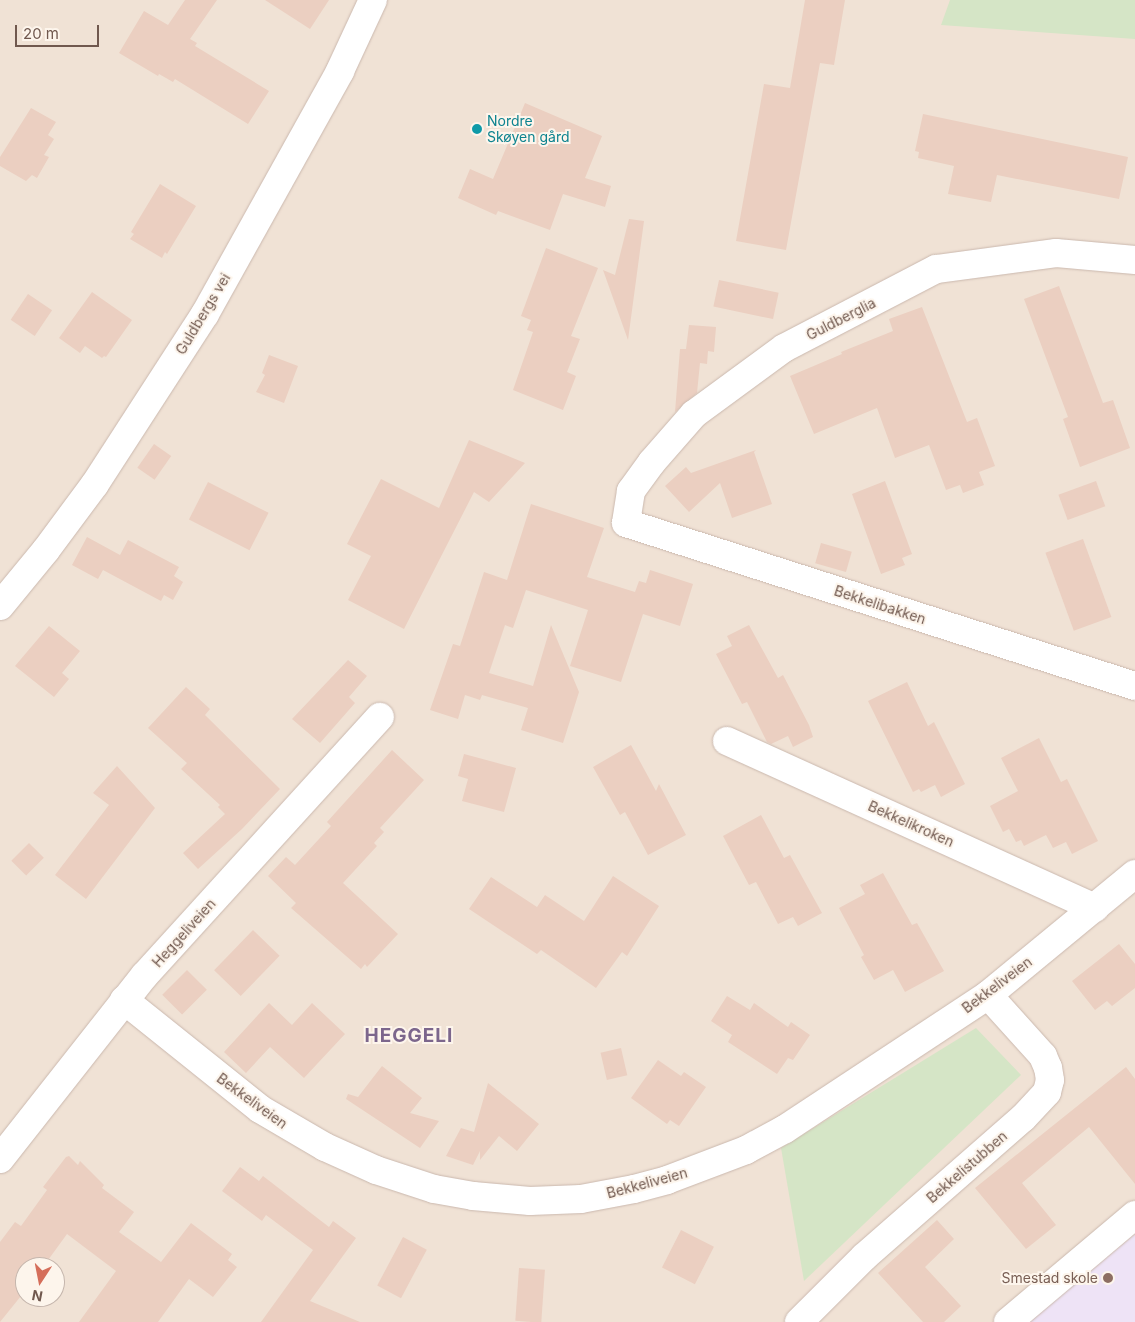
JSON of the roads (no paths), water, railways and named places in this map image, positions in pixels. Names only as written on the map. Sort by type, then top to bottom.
[{"type":"street","name":"Guldbergs vei","points":[[0,606],[46,550],[95,484],[205,314],[340,71],[373,0]]},
{"type":"street","name":"Guldberglia","points":[[626,523],[631,491],[652,462],[694,414],[793,343],[936,269],[1056,253],[1135,260]]},
{"type":"street","name":"Bekkelibakken","points":[[626,523],[1135,686]]},
{"type":"street","name":"Heggeliveien","points":[[0,1159],[124,1000],[380,717]]},
{"type":"street","name":"Bekkelikroken","points":[[727,741],[1095,908]]},
{"type":"street","name":"Bekkeliveien","points":[[124,1000],[260,1109],[325,1147],[376,1170],[434,1189],[473,1196],[552,1201],[581,1200],[634,1190],[710,1165],[746,1150],[785,1129],[988,995],[1135,874]]},
{"type":"street","name":"Bekkelistubben","points":[[799,1322],[864,1257],[1023,1118],[1047,1092],[1050,1080],[1043,1056],[988,995]]},
{"type":"street","points":[[1008,1322],[1135,1215]]},
{"type":"place","name":"Nordre Skøyen gård","points":[[477,129]]},
{"type":"place","name":"Smestad skole","points":[[1108,1278]]},
{"type":"district","name":"HEGGELI","points":[[409,1036]]}]
